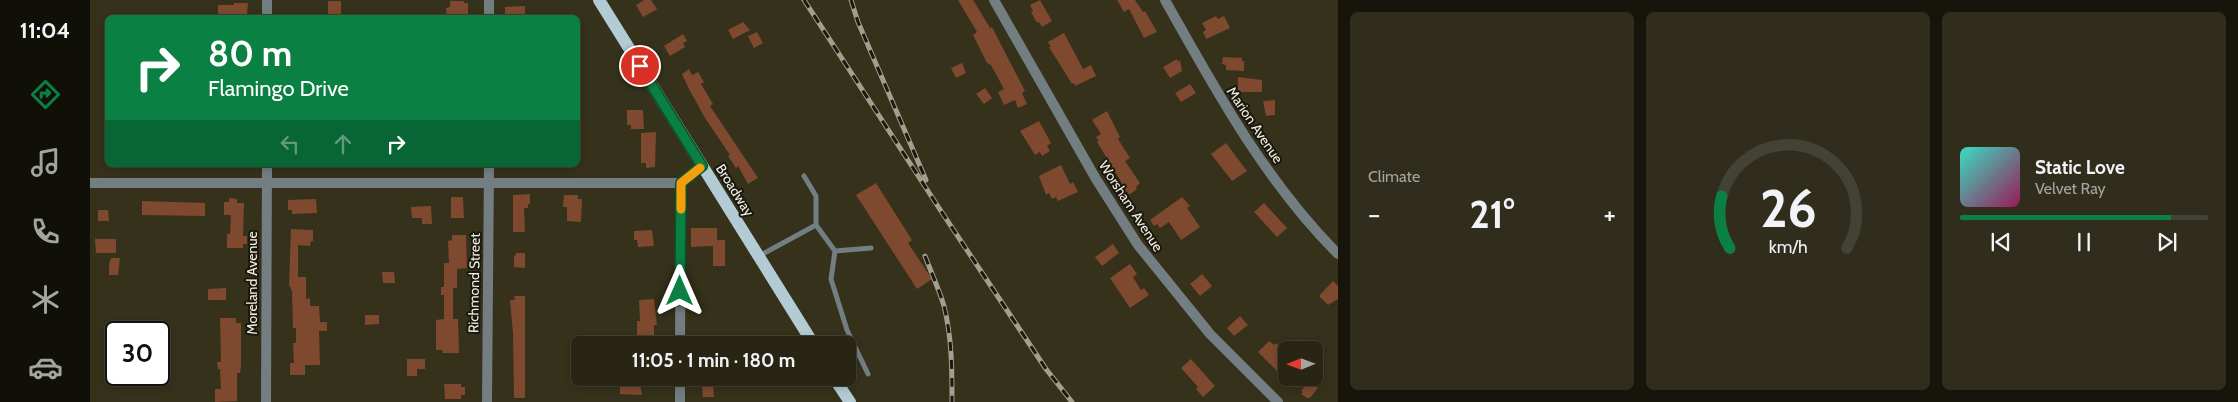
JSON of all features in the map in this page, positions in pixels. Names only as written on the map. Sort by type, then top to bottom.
[{"type":"main road","name":"Broadway","points":[[599,0],[808,336]]},
{"type":"main road","points":[[839,386],[850,402]]},
{"type":"street","points":[[267,0],[267,15]]},
{"type":"street","points":[[490,0],[490,15]]},
{"type":"street","name":"Worsham Avenue","points":[[994,0],[1096,179],[1138,245],[1210,334],[1278,402]]},
{"type":"street","name":"Marion Avenue","points":[[1165,0],[1230,114],[1282,188],[1338,254]]},
{"type":"street","points":[[90,183],[681,183],[702,166]]},
{"type":"street","name":"Moreland Avenue","points":[[266,167],[266,402]]},
{"type":"street","name":"Richmond Street","points":[[487,402],[489,167]]},
{"type":"street","points":[[680,336],[681,183]]},
{"type":"street","points":[[680,386],[680,402]]},
{"type":"lane","points":[[804,176],[816,196],[816,225],[835,251],[831,279],[847,330],[868,374]]},
{"type":"lane","points":[[759,257],[816,225]]},
{"type":"lane","points":[[835,251],[870,248]]},
{"type":"building","points":[[644,0],[651,0],[657,9],[643,17],[636,5]]},
{"type":"building","points":[[958,0],[973,0],[990,28],[992,27],[1025,91],[1022,93],[1027,104],[1018,108],[1015,100],[1004,105],[998,92],[1004,89],[991,65],[987,63],[973,35],[977,32]]},
{"type":"building","points":[[1040,0],[1052,21],[1042,27],[1039,22],[1037,23],[1031,12],[1033,11],[1030,5]]},
{"type":"building","points":[[1117,0],[1135,0],[1143,12],[1145,11],[1157,32],[1144,38],[1129,9],[1124,12]]},
{"type":"building","points":[[328,1],[341,1],[341,14],[328,14]]},
{"type":"building","points":[[450,1],[464,1],[464,3],[468,3],[468,14],[447,15],[446,8],[450,7]]},
{"type":"building","points":[[234,3],[248,3],[247,15],[218,15],[218,5],[234,5]]},
{"type":"building","points":[[525,6],[525,15],[505,15],[505,7]]},
{"type":"building","points":[[1216,16],[1218,19],[1224,16],[1230,28],[1206,39],[1203,32],[1206,30],[1202,23]]},
{"type":"building","points":[[743,22],[750,30],[733,39],[728,30]]},
{"type":"building","points":[[757,32],[763,43],[754,48],[748,36]]},
{"type":"building","points":[[1064,33],[1083,69],[1091,65],[1096,76],[1075,86],[1049,47],[1051,47],[1048,42]]},
{"type":"building","points":[[683,34],[687,41],[683,43],[685,47],[670,56],[664,46]]},
{"type":"building","points":[[1223,57],[1242,58],[1242,61],[1244,61],[1244,71],[1226,70],[1226,65],[1222,64]]},
{"type":"building","points":[[1177,59],[1178,62],[1180,60],[1182,71],[1170,78],[1163,67]]},
{"type":"building","points":[[962,63],[966,73],[956,78],[951,68]]},
{"type":"building","points":[[689,69],[692,75],[698,72],[704,82],[701,84],[713,104],[710,106],[758,178],[748,184],[738,166],[736,168],[728,156],[730,155],[705,118],[689,89],[682,74]]},
{"type":"building","points":[[1238,77],[1262,80],[1262,92],[1238,92]]},
{"type":"building","points":[[1190,84],[1196,93],[1181,102],[1175,93]]},
{"type":"building","points":[[985,88],[992,98],[984,104],[976,94]]},
{"type":"building","points":[[1275,100],[1275,115],[1266,116],[1263,101]]},
{"type":"building","points":[[627,110],[643,110],[644,129],[631,129],[631,125],[627,125]]},
{"type":"building","points":[[1107,111],[1120,137],[1118,139],[1130,158],[1125,161],[1140,183],[1136,187],[1137,189],[1129,195],[1127,191],[1124,193],[1119,187],[1122,184],[1097,142],[1099,141],[1096,137],[1101,134],[1092,120]]},
{"type":"building","points":[[1039,121],[1051,143],[1047,146],[1050,151],[1042,156],[1040,152],[1035,155],[1020,131]]},
{"type":"building","points":[[656,132],[655,167],[646,168],[646,163],[641,163],[641,133]]},
{"type":"building","points":[[1226,143],[1247,171],[1232,181],[1211,154]]},
{"type":"building","points":[[1061,165],[1070,184],[1073,182],[1078,192],[1058,201],[1056,197],[1052,199],[1049,193],[1046,195],[1039,176]]},
{"type":"building","points":[[876,183],[912,240],[908,243],[932,279],[917,289],[856,195]]},
{"type":"building","points":[[530,194],[530,204],[528,204],[528,208],[524,208],[525,232],[513,232],[513,195]]},
{"type":"building","points":[[564,195],[578,195],[578,199],[582,199],[581,222],[567,221],[567,207],[563,207]]},
{"type":"building","points":[[451,197],[463,197],[464,218],[451,218]]},
{"type":"building","points":[[1182,197],[1190,206],[1187,208],[1200,227],[1181,240],[1169,222],[1160,228],[1157,224],[1154,226],[1150,220]]},
{"type":"building","points":[[229,198],[237,199],[237,203],[244,203],[243,236],[247,236],[247,244],[243,244],[243,248],[227,248],[227,234],[230,234],[231,215],[224,215],[224,202],[229,202]]},
{"type":"building","points":[[316,199],[317,213],[292,214],[292,210],[288,210],[288,200]]},
{"type":"building","points":[[142,201],[205,203],[205,216],[142,215]]},
{"type":"building","points":[[1264,203],[1287,228],[1277,237],[1254,212]]},
{"type":"building","points":[[431,206],[432,224],[422,224],[422,218],[412,218],[411,207]]},
{"type":"building","points":[[98,210],[108,210],[109,221],[98,221]]},
{"type":"building","points":[[691,228],[717,228],[717,240],[725,240],[725,266],[713,266],[713,246],[691,247]]},
{"type":"building","points":[[291,229],[313,230],[313,241],[311,241],[310,246],[298,245],[298,277],[306,277],[306,299],[310,298],[310,306],[319,306],[320,322],[327,322],[327,331],[319,331],[320,365],[305,365],[305,375],[290,375],[290,363],[294,363],[293,343],[296,343],[296,328],[293,328],[292,292],[289,286]]},
{"type":"building","points":[[652,230],[654,246],[638,247],[637,240],[634,240],[634,231]]},
{"type":"building","points":[[452,235],[466,235],[467,268],[457,269],[457,288],[453,288],[453,319],[458,319],[459,353],[442,353],[443,350],[436,350],[436,320],[444,319],[444,295],[441,295],[441,287],[444,287],[444,263],[449,263],[448,241],[452,240]]},
{"type":"building","points":[[95,239],[116,239],[116,253],[96,253]]},
{"type":"building","points":[[1113,244],[1119,253],[1102,266],[1095,257]]},
{"type":"building","points":[[516,253],[525,253],[525,268],[514,267],[514,256]]},
{"type":"building","points":[[111,258],[120,258],[118,275],[109,275]]},
{"type":"building","points":[[1130,264],[1137,274],[1133,277],[1141,290],[1144,288],[1149,295],[1130,308],[1110,278]]},
{"type":"building","points":[[382,272],[394,272],[395,283],[383,283]]},
{"type":"building","points":[[1202,274],[1212,286],[1200,296],[1190,284]]},
{"type":"building","points":[[1333,281],[1338,286],[1338,299],[1328,305],[1319,296]]},
{"type":"building","points":[[226,288],[226,300],[208,300],[208,289]]},
{"type":"building","points":[[514,296],[525,296],[525,398],[514,398],[513,333],[510,300],[515,300]]},
{"type":"building","points":[[654,299],[657,325],[654,325],[654,336],[637,336],[637,321],[640,321],[639,300]]},
{"type":"building","points":[[365,315],[379,315],[379,324],[365,325]]},
{"type":"building","points":[[1240,316],[1248,325],[1234,336],[1227,328]]},
{"type":"building","points":[[220,318],[236,318],[236,323],[241,323],[241,365],[240,373],[237,373],[237,401],[215,402],[215,389],[221,389],[220,369],[218,369],[217,362],[221,362]]},
{"type":"building","points":[[1269,341],[1274,345],[1276,343],[1278,345],[1278,372],[1258,352]]},
{"type":"building","points":[[407,359],[425,359],[425,369],[417,369],[417,376],[407,376]]},
{"type":"building","points":[[1191,359],[1215,386],[1203,397],[1196,389],[1198,387],[1181,368]]},
{"type":"building","points":[[444,384],[461,384],[461,387],[465,387],[465,395],[461,395],[461,399],[445,399]]},
{"type":"building","points":[[620,386],[640,386],[642,395],[620,394]]},
{"type":"building","points":[[702,386],[713,386],[714,397],[703,397]]},
{"type":"building","points":[[1305,386],[1315,386],[1318,388],[1310,398],[1301,394],[1303,392],[1301,391]]},
{"type":"railway","points":[[804,0],[1046,369],[1072,402]]},
{"type":"railway","points":[[851,0],[858,22],[926,180]]},
{"type":"railway","points":[[925,256],[947,318],[951,354],[952,402]]},
{"type":"slow traffic","points":[[681,209],[681,183],[700,168]]},
{"type":"route","points":[[640,66],[702,166],[681,183],[680,291]]}]
